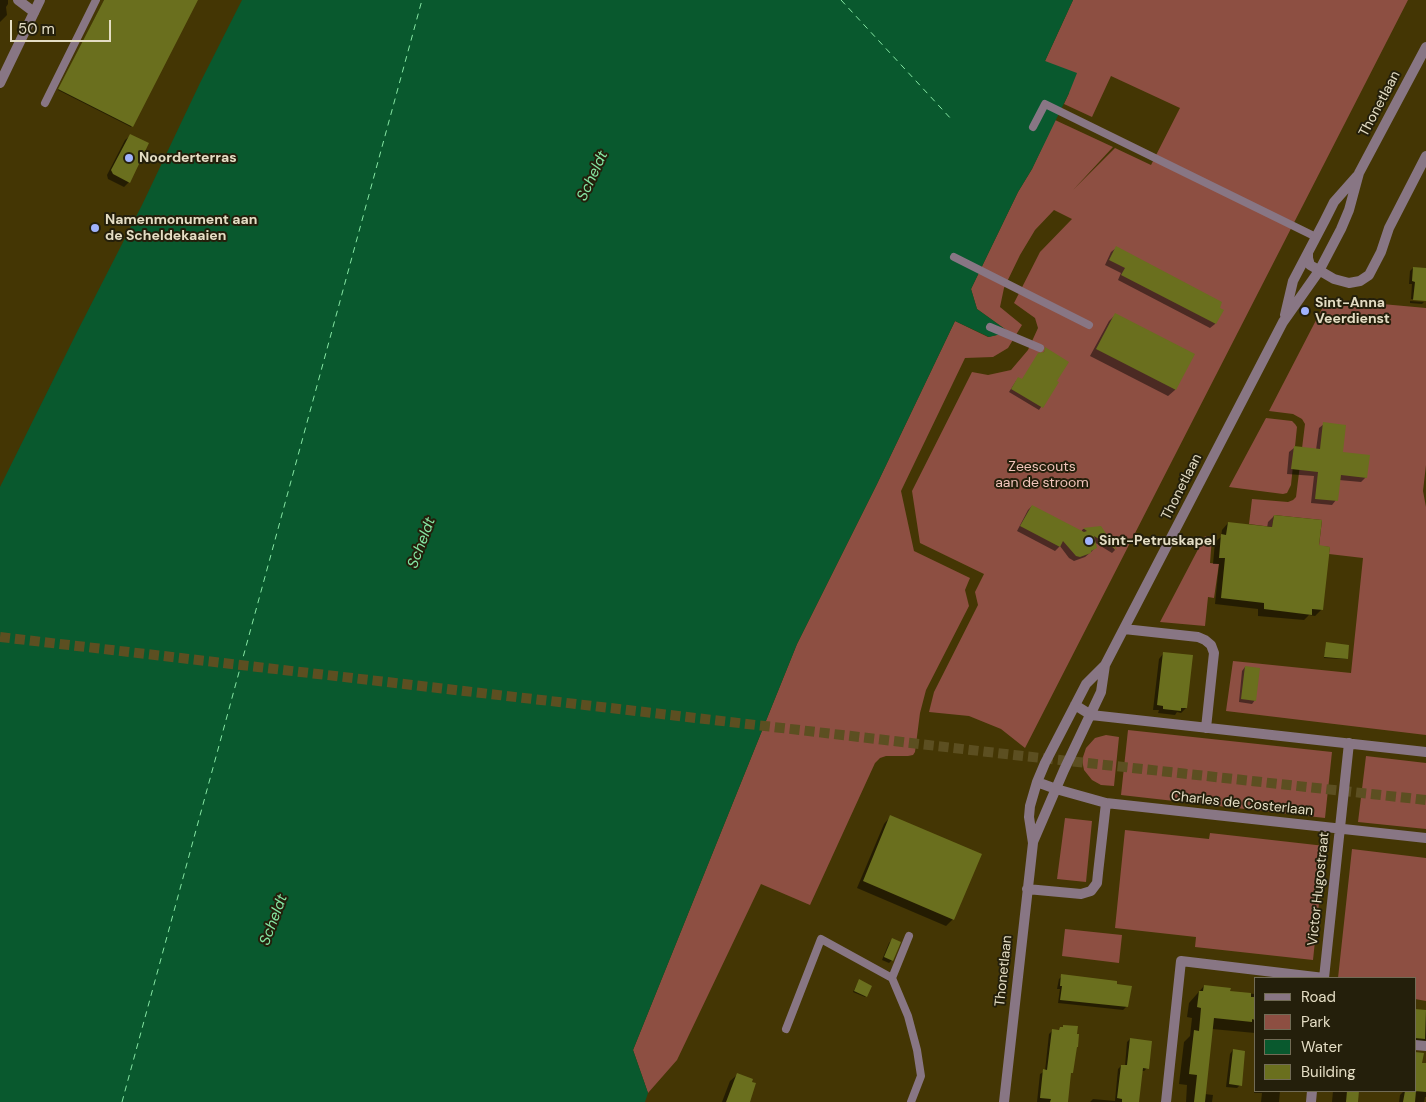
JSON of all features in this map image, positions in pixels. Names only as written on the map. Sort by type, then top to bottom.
[{"type":"street","points":[[18,0],[34,12]]},
{"type":"street","points":[[0,83],[40,0]]},
{"type":"street","name":"Thonetlaan","points":[[1283,322],[1293,281],[1334,202],[1359,173],[1426,47]]},
{"type":"street","points":[[1308,253],[1310,265],[1334,279],[1349,283],[1360,281],[1369,275],[1381,252],[1389,228],[1426,156]]},
{"type":"street","name":"Thonetlaan","points":[[1032,843],[1101,692],[1106,665],[1283,322],[1318,271],[1341,229],[1349,210],[1359,173]]},
{"type":"street","points":[[1124,630],[1198,637],[1206,640],[1214,652],[1206,728]]},
{"type":"street","name":"Thonetlaan","points":[[1004,1102],[1032,843],[1029,811],[1037,782],[1045,763],[1086,684],[1106,665]]},
{"type":"street","points":[[1075,705],[1091,715],[1426,752]]},
{"type":"street","name":"Victor Hugostraat","points":[[1324,977],[1349,743]]},
{"type":"street","points":[[1037,782],[1056,789]]},
{"type":"street","name":"Charles de Costerlaan","points":[[1056,789],[1106,803],[1426,838]]},
{"type":"street","points":[[1027,889],[1081,894],[1091,891],[1097,883],[1106,803]]},
{"type":"street","points":[[1166,1102],[1181,961],[1316,977]]},
{"type":"lane","points":[[45,103],[96,0]]},
{"type":"lane","points":[[1033,127],[1045,104],[1316,238]]},
{"type":"lane","points":[[954,257],[1089,325]]},
{"type":"lane","points":[[990,327],[1040,348]]},
{"type":"lane","points":[[892,978],[909,936]]},
{"type":"lane","points":[[786,1029],[821,939],[892,978],[908,1016],[917,1050],[921,1076],[911,1102]]},
{"type":"green space","name":"Zeescouts aan de stroom","points":[[1073,0],[1408,0],[1025,748],[1001,729],[969,716],[929,712],[934,692],[978,605],[975,592],[984,574],[920,543],[912,491],[972,372],[988,375],[1011,370],[1028,350],[1038,328],[1035,318],[1014,303],[1040,252],[1072,219],[1054,210],[1035,230],[1004,288],[1000,307],[1022,325],[1008,348],[993,357],[965,358],[901,491],[914,551],[970,578],[965,590],[969,606],[926,690],[920,713],[915,752],[913,755],[908,756],[886,756],[880,758],[875,763],[810,905],[761,884],[677,1060],[648,1093],[633,1050],[797,644],[877,484],[955,321],[988,337],[1009,332],[977,309],[971,289],[1055,120],[1113,147],[1073,190],[1115,148],[1151,165],[1180,108],[1111,76],[1092,117],[1064,104],[1069,93],[1045,61]]},
{"type":"green space","points":[[1327,299],[1426,308],[1426,465],[1423,491],[1426,507],[1426,735],[1226,711],[1233,661],[1351,673],[1363,558],[1329,554],[1330,547],[1319,546],[1322,520],[1274,515],[1272,527],[1249,524],[1252,499],[1288,502],[1296,497],[1305,424],[1302,419],[1293,414],[1269,411]]},
{"type":"green space","points":[[1266,418],[1292,421],[1297,427],[1291,485],[1287,493],[1229,487]]},
{"type":"green space","points":[[1205,536],[1212,537],[1210,563],[1219,564],[1214,598],[1208,597],[1205,626],[1160,622]]},
{"type":"green space","points":[[1128,730],[1332,752],[1325,818],[1121,795]]},
{"type":"green space","points":[[1106,735],[1119,737],[1114,786],[1101,785],[1092,780],[1084,770],[1082,760],[1086,748],[1095,738]]},
{"type":"green space","points":[[1366,756],[1426,763],[1426,829],[1358,822]]},
{"type":"green space","points":[[1065,818],[1092,821],[1086,882],[1057,879]]},
{"type":"green space","points":[[1125,830],[1209,839],[1210,833],[1325,846],[1313,960],[1195,947],[1196,937],[1115,928]]},
{"type":"green space","points":[[1352,849],[1426,858],[1426,1001],[1416,999],[1416,977],[1338,977]]},
{"type":"green space","points":[[1065,929],[1122,935],[1119,963],[1062,956]]},
{"type":"water","name":"Scheldt","points":[[242,0],[1073,0],[1045,61],[1077,73],[1032,169],[1018,192],[971,289],[977,309],[1009,332],[989,337],[955,321],[877,484],[797,644],[633,1050],[648,1093],[645,1102],[0,1102],[0,487],[142,205]]},
{"type":"building","points":[[104,0],[198,0],[133,127],[58,89]]},
{"type":"building","name":"Noorderterras","points":[[130,134],[149,143],[130,183],[113,174],[111,170]]},
{"type":"building","points":[[1116,246],[1222,302],[1220,308],[1224,310],[1216,324],[1121,275],[1125,268],[1109,260]]},
{"type":"building","points":[[1413,267],[1426,268],[1426,301],[1413,300],[1415,282],[1412,281]]},
{"type":"building","points":[[1115,313],[1195,354],[1176,390],[1096,349]]},
{"type":"building","points":[[1045,347],[1069,362],[1043,408],[1011,389],[1018,377],[1022,379],[1038,353],[1044,352]]},
{"type":"building","points":[[1323,422],[1346,425],[1343,452],[1370,455],[1367,478],[1341,475],[1338,501],[1315,499],[1318,472],[1291,469],[1294,446],[1320,449]]},
{"type":"building","points":[[1032,505],[1084,532],[1087,531],[1083,528],[1101,526],[1117,550],[1094,536],[1097,548],[1091,551],[1091,553],[1080,557],[1076,556],[1063,541],[1060,547],[1020,526]]},
{"type":"building","points":[[1274,515],[1322,520],[1319,545],[1330,547],[1323,610],[1312,609],[1312,615],[1264,609],[1264,603],[1221,598],[1225,558],[1219,558],[1221,534],[1226,535],[1228,522],[1272,527]]},
{"type":"building","points":[[1326,642],[1349,645],[1348,659],[1324,657]]},
{"type":"building","points":[[1163,652],[1193,655],[1187,708],[1181,708],[1181,711],[1163,709],[1163,706],[1157,705]]},
{"type":"building","points":[[1245,666],[1260,668],[1256,701],[1241,699]]},
{"type":"building","points":[[890,815],[982,854],[954,920],[863,881]]},
{"type":"building","points":[[892,938],[901,942],[893,961],[884,957]]},
{"type":"building","points":[[1061,974],[1117,981],[1117,984],[1132,986],[1128,1007],[1060,1000]]},
{"type":"building","points":[[859,979],[872,986],[867,997],[854,991]]},
{"type":"building","points":[[1204,985],[1231,988],[1230,991],[1251,993],[1251,997],[1254,997],[1254,1020],[1252,1019],[1252,1022],[1214,1018],[1205,1102],[1194,1102],[1197,1075],[1189,1074],[1194,1030],[1199,1031],[1201,1008],[1197,1007],[1199,991],[1203,991]]},
{"type":"building","points":[[1416,1009],[1426,1010],[1425,1039],[1416,1038]]},
{"type":"building","points":[[1063,1025],[1078,1026],[1078,1047],[1073,1073],[1071,1073],[1068,1102],[1050,1102],[1051,1099],[1040,1098],[1043,1069],[1047,1070],[1052,1029],[1059,1030]]},
{"type":"building","points":[[1130,1038],[1152,1041],[1149,1069],[1143,1068],[1139,1102],[1122,1102],[1122,1099],[1117,1098],[1121,1065],[1127,1065]]},
{"type":"building","points":[[1233,1049],[1245,1051],[1242,1086],[1229,1084]]},
{"type":"building","points":[[1416,1052],[1424,1053],[1422,1063],[1426,1063],[1426,1092],[1416,1091]]},
{"type":"building","points":[[737,1073],[753,1079],[752,1082],[756,1083],[750,1102],[726,1102]]},
{"type":"building","points":[[1347,1092],[1359,1092],[1358,1102],[1346,1102]]},
{"type":"building","points":[[1405,1092],[1416,1092],[1415,1102],[1403,1102]]},
{"type":"ferry route","points":[[122,1102],[422,0]]},
{"type":"ferry route","points":[[841,0],[953,121]]},
{"type":"tunnel","points":[[0,637],[1014,755],[1426,800]]},
{"type":"place","name":"Noorderterras","points":[[129,158]]},
{"type":"place","name":"Namenmonument aan de Scheldekaaien","points":[[95,228]]},
{"type":"place","name":"Sint-Anna Veerdienst","points":[[1305,311]]},
{"type":"place","name":"Sint-Petruskapel","points":[[1089,541]]}]
